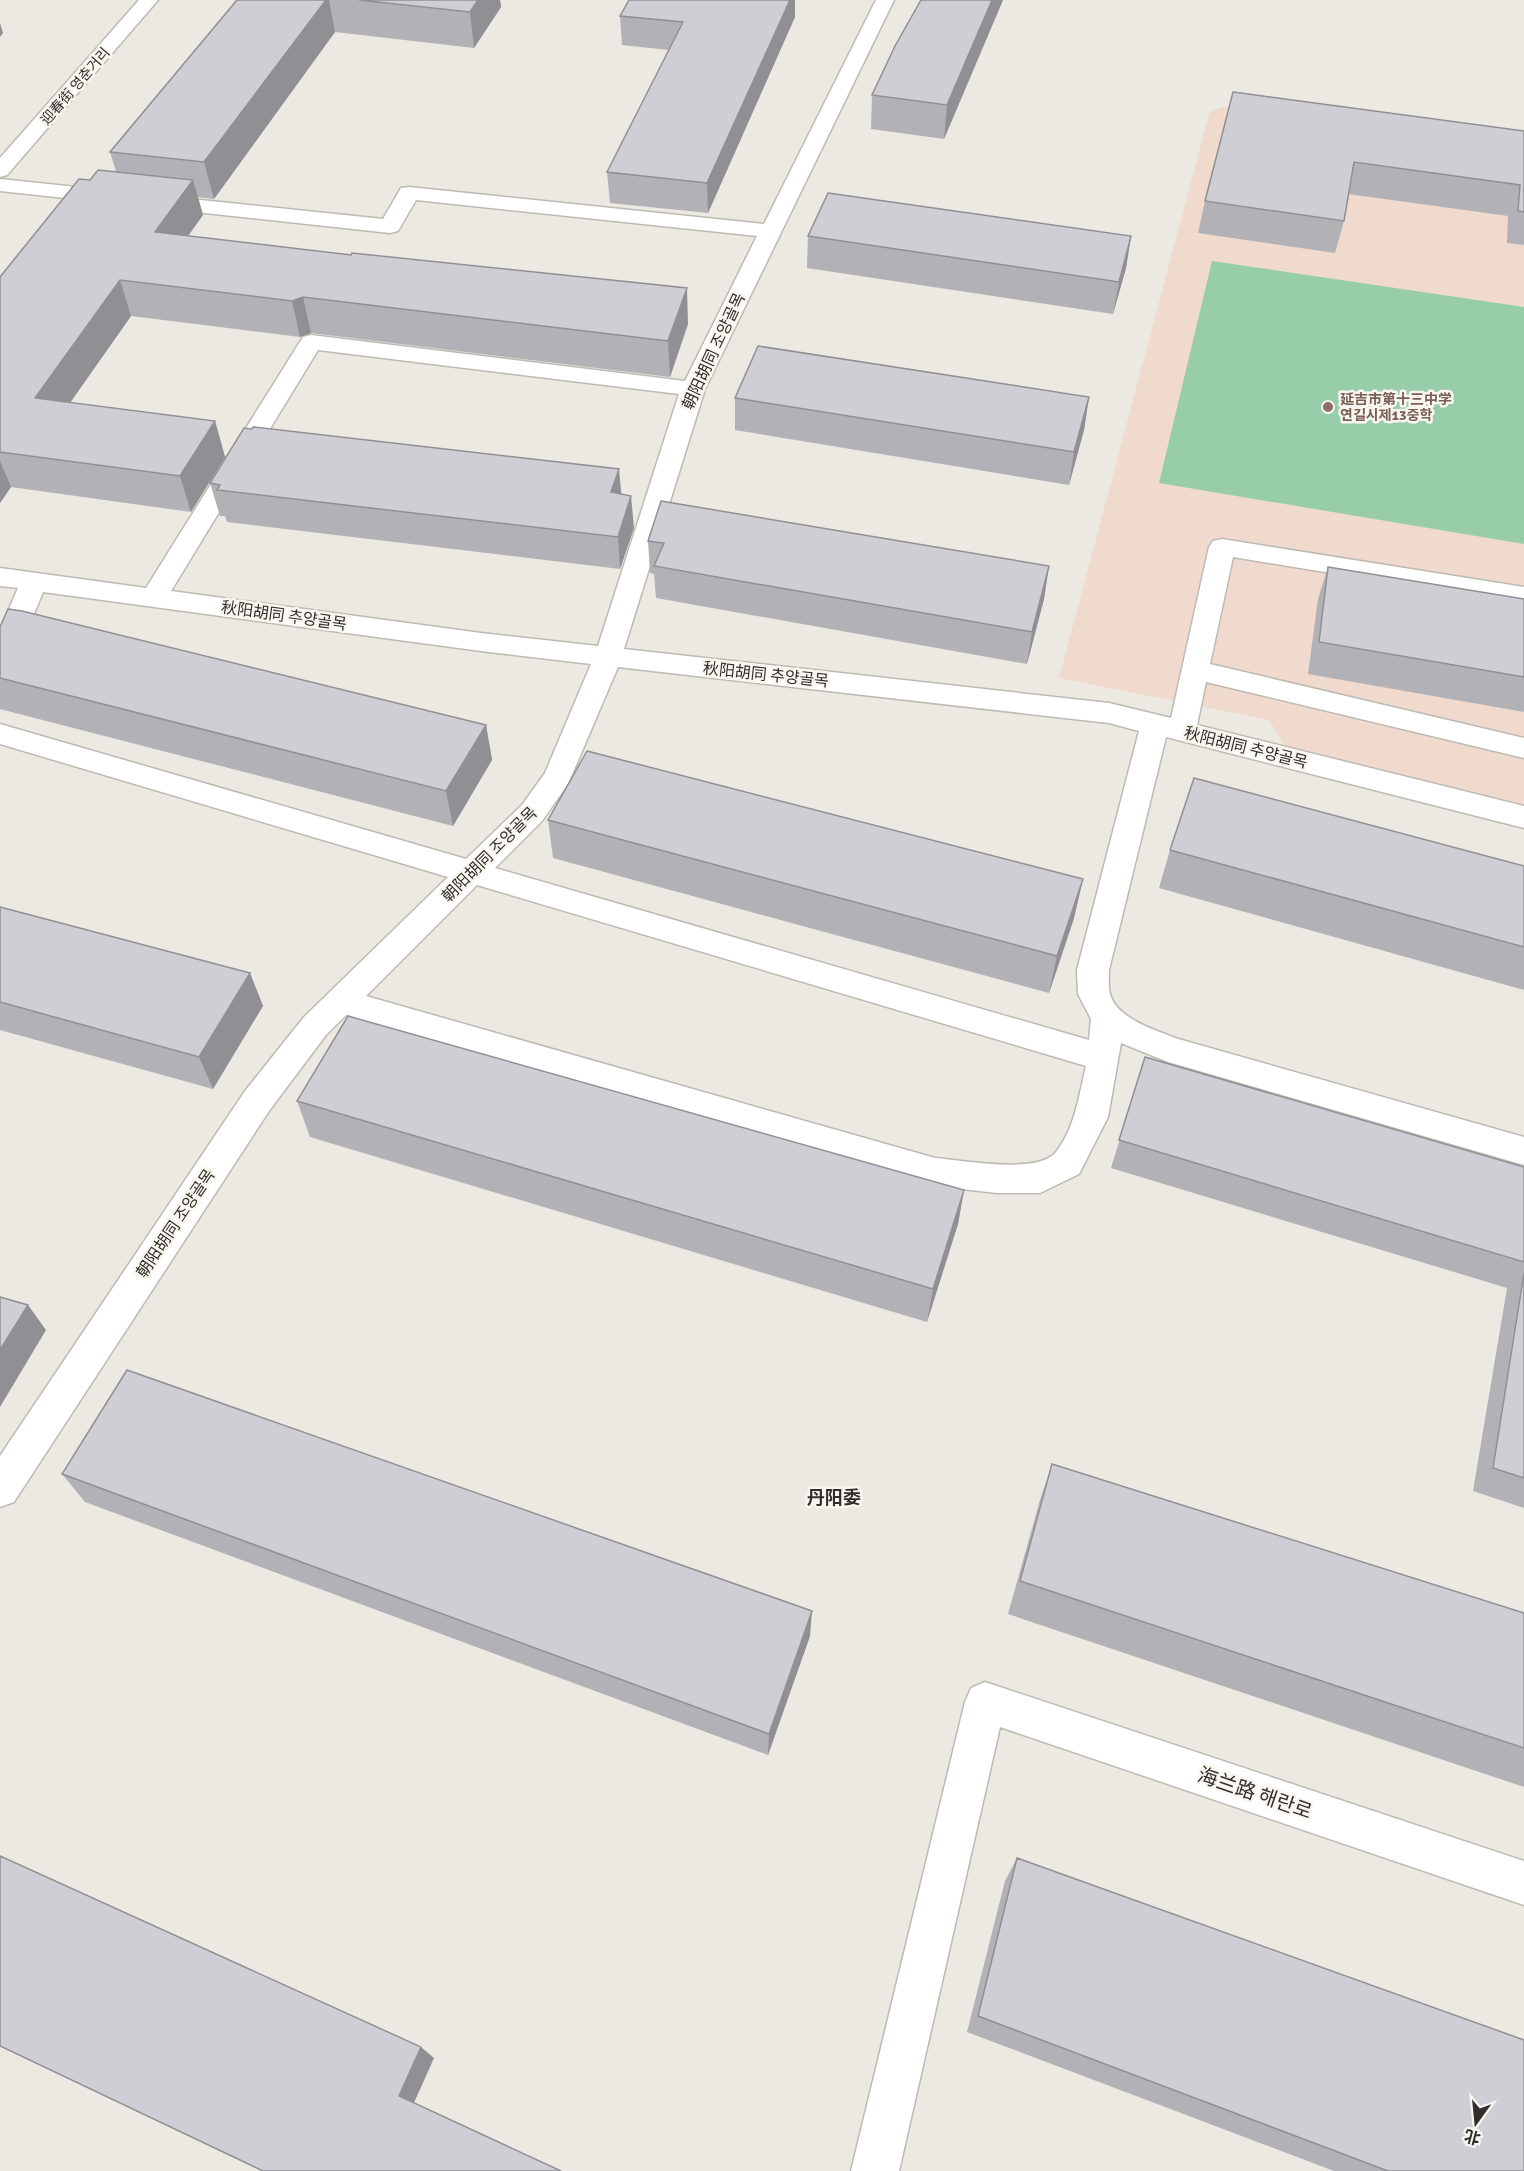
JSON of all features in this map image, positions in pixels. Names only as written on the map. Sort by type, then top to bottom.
[{"type":"street","name":"迎春街 영춘거리","points":[[0,171],[149,0]]},
{"type":"street","name":"朝阳胡同 조양골목","points":[[0,1489],[257,1101],[315,1026],[532,813],[558,777],[608,657],[693,388],[885,0]]},
{"type":"street","points":[[0,185],[390,226],[409,193],[771,231]]},
{"type":"street","points":[[154,597],[311,342],[693,388]]},
{"type":"street","points":[[1524,596],[1222,547],[1195,670],[1169,728],[1093,970],[1094,993],[1107,1016],[1122,1029],[1168,1049],[1524,1151]]},
{"type":"street","name":"秋阳胡同 추양골목","points":[[0,577],[608,657],[1109,714],[1524,817]]},
{"type":"street","points":[[0,663],[34,581]]},
{"type":"street","points":[[1195,670],[1524,748]]},
{"type":"street","points":[[0,735],[1104,1058]]},
{"type":"street","points":[[340,1001],[935,1172],[997,1178],[1040,1178],[1067,1164],[1091,1117],[1104,1058],[1107,1016]]},
{"type":"street","name":"海兰路 해란로","points":[[875,2171],[985,1702],[1524,1883]]},
{"type":"shaded area","name":"延吉市第十三中学 연길시제13중학","points":[[1229,106],[1524,136],[1524,805],[1287,749],[1269,720],[1059,678],[1210,111]]},
{"type":"green space","points":[[1212,261],[1524,307],[1524,544],[1159,483]]},
{"type":"building","points":[[237,0],[326,0],[204,162],[110,152]]},
{"type":"building","points":[[359,0],[478,0],[470,12]]},
{"type":"building","points":[[629,0],[790,0],[707,183],[607,172],[683,22],[620,16]]},
{"type":"building","points":[[921,0],[992,0],[947,105],[872,95],[895,46]]},
{"type":"building","points":[[1233,92],[1524,131],[1524,212],[1518,211],[1520,185],[1354,162],[1344,221],[1205,201]]},
{"type":"building","points":[[98,170],[193,180],[155,232],[351,255],[352,253],[687,288],[668,341],[303,297],[292,301],[120,280],[35,398],[215,421],[180,476],[0,452],[0,277],[79,179],[90,180]]},
{"type":"building","points":[[828,193],[1131,236],[1119,282],[808,236]]},
{"type":"building","points":[[758,346],[1089,397],[1074,452],[735,398]]},
{"type":"building","points":[[253,427],[619,469],[611,492],[631,496],[618,537],[217,490],[220,485],[210,483],[244,428],[252,429]]},
{"type":"building","points":[[661,501],[1049,566],[1032,632],[654,566],[664,543],[648,541]]},
{"type":"building","points":[[1328,567],[1524,599],[1524,677],[1319,642]]},
{"type":"building","points":[[8,609],[486,725],[446,791],[0,678],[0,627]]},
{"type":"building","points":[[587,751],[1083,879],[1057,956],[548,820]]},
{"type":"building","points":[[1194,778],[1524,866],[1524,947],[1170,850]]},
{"type":"building","points":[[0,907],[250,973],[199,1057],[0,1002]]},
{"type":"building","points":[[348,1016],[964,1190],[933,1289],[297,1101]]},
{"type":"building","points":[[1145,1057],[1524,1167],[1524,1262],[1119,1140]]},
{"type":"building","points":[[1524,1273],[1524,1478],[1493,1468]]},
{"type":"building","points":[[0,1297],[28,1305],[0,1350]]},
{"type":"building","points":[[127,1370],[812,1611],[769,1734],[62,1474]]},
{"type":"building","points":[[1052,1464],[1524,1613],[1524,1748],[1020,1581]]},
{"type":"building","points":[[0,1856],[421,2047],[399,2096],[561,2171],[263,2171],[0,2046]]},
{"type":"building","points":[[1017,1858],[1524,2040],[1524,2171],[1388,2171],[978,2016]]},
{"type":"place","name":"延吉市第十三中学 연길시제13중학","points":[[1328,407]]},
{"type":"district","name":"丹阳委","points":[[834,1498]]}]
